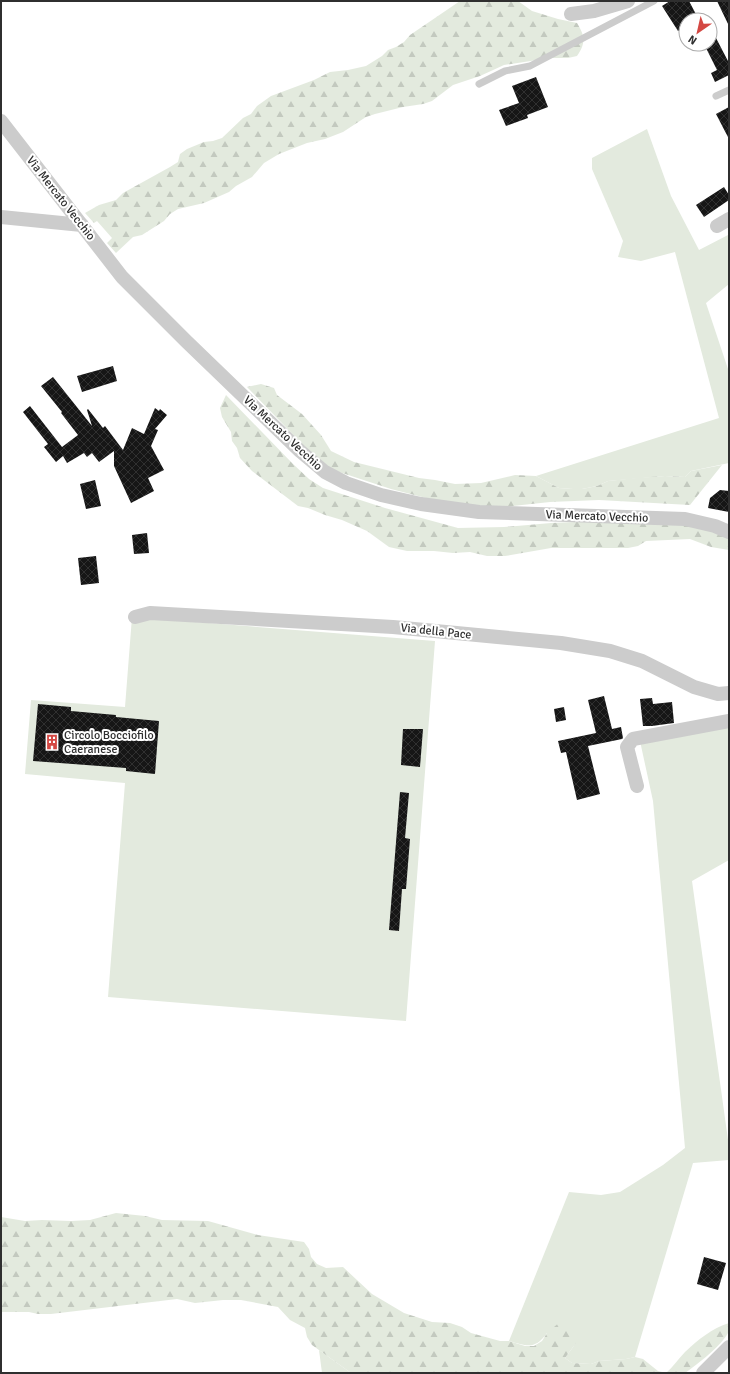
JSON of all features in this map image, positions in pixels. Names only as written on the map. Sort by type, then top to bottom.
[{"type":"street","points":[[571,14],[594,11],[628,1]]},
{"type":"street","name":"Via Mercato Vecchio","points":[[1,121],[122,277],[300,451],[325,472],[346,483],[380,496],[421,504],[479,512],[685,519],[715,526],[729,532]]},
{"type":"street","points":[[1,217],[82,225]]},
{"type":"street","name":"Via della Pace","points":[[134,617],[150,612],[386,626],[561,643],[610,651],[642,661],[694,687],[718,694],[729,693]]},
{"type":"street","points":[[637,786],[627,747],[633,739],[729,721]]},
{"type":"street","points":[[703,1373],[729,1347]]},
{"type":"lane","points":[[479,84],[505,71],[530,66],[654,1]]},
{"type":"lane","points":[[716,96],[729,90]]},
{"type":"green space","points":[[460,1],[518,1],[532,11],[577,23],[583,36],[582,47],[577,56],[568,58],[550,58],[504,65],[480,76],[453,85],[432,101],[366,117],[343,132],[325,139],[307,143],[279,154],[264,163],[252,177],[236,186],[229,192],[204,203],[178,209],[170,214],[164,221],[142,235],[133,237],[116,253],[107,243],[112,238],[97,221],[94,223],[85,213],[99,205],[116,200],[123,193],[178,162],[180,154],[187,149],[204,142],[222,138],[243,118],[251,114],[257,106],[271,96],[314,80],[330,72],[366,66],[382,56],[388,50],[404,42],[410,35]]},
{"type":"green space","points":[[647,129],[671,196],[699,250],[728,235],[729,237],[729,284],[706,303],[729,372],[729,463],[691,471],[685,477],[665,476],[608,481],[597,486],[582,489],[559,488],[536,476],[719,418],[675,252],[641,261],[618,257],[623,241],[592,169],[592,158]]},
{"type":"green space","points":[[261,384],[274,388],[277,395],[302,414],[321,435],[331,451],[354,462],[419,478],[455,484],[481,483],[515,475],[536,476],[559,488],[582,489],[597,486],[608,481],[665,476],[685,477],[691,471],[722,465],[690,505],[599,500],[550,502],[502,507],[461,507],[391,489],[333,470],[306,448],[247,387]]},
{"type":"green space","points":[[226,395],[309,479],[323,488],[385,508],[458,528],[504,527],[598,521],[667,523],[708,528],[729,536],[729,550],[711,547],[690,539],[646,541],[638,546],[628,548],[551,548],[505,556],[487,556],[470,552],[453,553],[407,551],[389,547],[367,531],[342,520],[298,506],[252,471],[240,458],[237,448],[232,441],[231,432],[222,417],[220,408]]},
{"type":"green space","points":[[132,617],[435,641],[406,1021],[108,997],[125,783],[25,774],[31,700],[125,707]]},
{"type":"green space","points":[[729,724],[729,860],[692,881],[729,1147],[729,1160],[693,1163],[635,1357],[599,1361],[591,1364],[572,1363],[565,1358],[576,1343],[547,1333],[539,1342],[530,1345],[509,1341],[569,1192],[601,1195],[620,1192],[663,1165],[685,1148],[653,801],[640,741]]},
{"type":"green space","points":[[116,1213],[145,1216],[162,1220],[208,1221],[258,1235],[304,1242],[309,1249],[311,1257],[317,1264],[326,1268],[343,1267],[372,1294],[404,1313],[432,1322],[450,1323],[462,1327],[471,1333],[525,1346],[534,1346],[542,1341],[547,1333],[561,1321],[570,1328],[575,1335],[576,1343],[565,1358],[572,1363],[591,1364],[599,1361],[635,1357],[643,1359],[658,1371],[666,1373],[351,1373],[312,1345],[307,1337],[305,1328],[290,1320],[278,1307],[241,1300],[195,1303],[177,1299],[51,1314],[1,1312],[1,1217],[25,1221],[71,1221],[90,1220]]},
{"type":"green space","points":[[729,1323],[728,1332],[725,1338],[715,1349],[696,1365],[685,1373],[666,1373],[685,1352],[700,1339],[711,1331]]},
{"type":"green space","points":[[319,1350],[351,1373],[322,1373]]},
{"type":"building","points":[[670,1],[689,1],[695,12],[678,12],[678,31],[662,6]]},
{"type":"building","points":[[717,1],[729,1],[729,26]]},
{"type":"building","points":[[718,42],[729,63],[729,75],[715,82],[711,73],[717,70],[708,52],[718,52]]},
{"type":"building","points":[[536,77],[548,107],[527,115],[528,118],[506,126],[499,110],[519,103],[512,86]]},
{"type":"building","points":[[729,107],[729,139],[716,114]]},
{"type":"building","points":[[724,187],[729,195],[729,200],[704,217],[696,205]]},
{"type":"building","points":[[113,366],[117,381],[82,392],[77,376]]},
{"type":"building","points":[[53,377],[92,426],[87,410],[88,409],[103,428],[105,426],[123,450],[132,428],[144,434],[155,408],[159,411],[160,409],[167,415],[155,429],[158,430],[151,446],[164,470],[148,478],[154,491],[131,503],[114,466],[114,451],[99,462],[92,453],[87,457],[84,453],[67,463],[63,456],[56,462],[44,447],[48,444],[23,412],[30,406],[62,447],[78,435],[41,386]]},
{"type":"building","points":[[95,480],[101,506],[86,509],[80,484]]},
{"type":"building","points":[[720,490],[729,491],[729,512],[708,508],[710,498]]},
{"type":"building","points":[[147,533],[149,553],[134,554],[132,535]]},
{"type":"building","points":[[96,556],[99,583],[81,585],[78,558]]},
{"type":"building","points":[[604,696],[612,729],[621,727],[623,738],[588,746],[600,794],[577,800],[566,752],[561,753],[558,741],[596,733],[588,700]]},
{"type":"building","points":[[652,698],[653,704],[672,702],[674,723],[643,726],[640,699]]},
{"type":"building","points":[[38,704],[71,707],[71,711],[159,721],[155,774],[126,771],[126,768],[33,761]]},
{"type":"building","points":[[564,707],[566,720],[556,722],[554,709]]},
{"type":"building","points":[[403,729],[423,729],[420,767],[401,765]]},
{"type":"building","points":[[400,792],[409,793],[405,838],[410,839],[406,889],[402,889],[399,931],[389,930]]},
{"type":"building","points":[[704,1257],[726,1263],[718,1290],[697,1284]]},
{"type":"place","name":"Circolo Bocciofilo Caeranese","points":[[52,742]]}]
